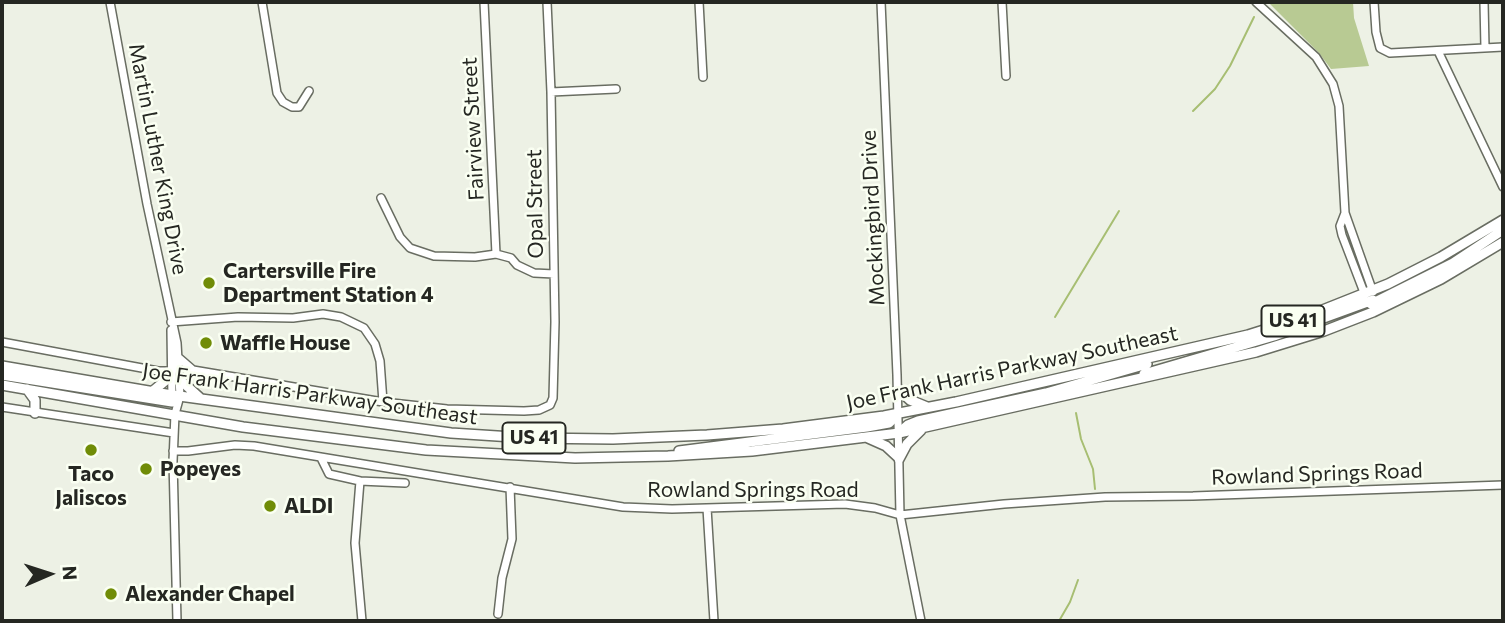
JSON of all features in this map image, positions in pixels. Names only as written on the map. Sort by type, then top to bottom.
[{"type":"main road","name":"Joe Frank Harris Parkway Southeast","points":[[2,385],[329,439],[435,450],[575,458],[752,451],[899,433],[1256,352],[1324,331],[1503,220]]},
{"type":"main road","points":[[1370,301],[1453,263],[1503,230]]},
{"type":"main road","name":"Joe Frank Harris Parkway Southeast","points":[[2,366],[153,391],[174,397],[402,428],[560,439],[731,434],[898,414],[1165,355],[1370,301],[1448,275],[1503,242]]},
{"type":"main road","points":[[899,433],[918,421],[1092,381],[1137,368],[1165,355]]},
{"type":"main road","points":[[2,359],[16,368]]},
{"type":"main road","points":[[153,391],[162,386],[171,371]]},
{"type":"main road","points":[[2,374],[174,397]]},
{"type":"main road","points":[[179,379],[201,399]]},
{"type":"main road","points":[[27,389],[35,400],[35,413]]},
{"type":"main road","points":[[898,389],[911,400],[929,408]]},
{"type":"main road","points":[[668,456],[689,449],[883,424],[894,420],[898,414]]},
{"type":"main road","points":[[866,438],[886,446],[899,459],[907,444],[924,428]]},
{"type":"street","name":"Martin Luther King Drive","points":[[110,2],[178,357],[179,379],[174,397]]},
{"type":"street","points":[[262,2],[276,93],[283,103],[299,107],[309,91]]},
{"type":"street","name":"Fairview Street","points":[[484,2],[496,254]]},
{"type":"street","name":"Opal Street","points":[[383,402],[447,409],[530,411],[551,405],[554,393],[554,274],[547,2]]},
{"type":"street","points":[[699,2],[703,78]]},
{"type":"street","name":"Mockingbird Drive","points":[[881,2],[898,389],[900,515],[921,621]]},
{"type":"street","points":[[1002,2],[1006,76]]},
{"type":"street","points":[[1256,2],[1317,57],[1334,83],[1340,116],[1345,213],[1370,301]]},
{"type":"street","points":[[1374,2],[1380,48],[1390,53],[1503,47]]},
{"type":"street","points":[[1484,2],[1485,48]]},
{"type":"street","points":[[1438,51],[1503,187]]},
{"type":"street","points":[[551,92],[616,89]]},
{"type":"street","points":[[381,198],[400,237],[410,248],[434,256],[475,257],[496,254],[511,258],[517,265],[534,273],[554,274]]},
{"type":"street","points":[[171,322],[238,317],[293,318],[323,314],[341,317],[364,328],[374,344],[380,361],[383,402],[192,370],[178,357]]},
{"type":"street","name":"Martin Luther King Drive","points":[[171,322],[171,371],[175,414],[173,451],[177,621]]},
{"type":"street","points":[[2,342],[158,371],[171,371]]},
{"type":"street","points":[[179,379],[192,370]]},
{"type":"street","points":[[2,407],[174,433]]},
{"type":"street","name":"Rowland Springs Road","points":[[173,451],[234,445],[623,507],[708,508],[845,504],[900,515],[1105,497],[1503,485]]},
{"type":"street","points":[[321,458],[329,474],[360,481],[405,483]]},
{"type":"street","points":[[360,481],[355,543],[362,621]]},
{"type":"street","points":[[498,614],[502,578],[512,539],[510,487]]},
{"type":"street","points":[[708,508],[714,621]]},
{"type":"green space","points":[[1268,2],[1353,2],[1354,18],[1369,66],[1331,69],[1319,53]]},
{"type":"waterway","points":[[1193,111],[1215,89],[1230,66],[1254,17]]},
{"type":"waterway","points":[[1055,317],[1119,211]]},
{"type":"waterway","points":[[1076,413],[1081,439],[1093,469],[1095,489]]},
{"type":"waterway","points":[[1059,621],[1078,580]]},
{"type":"place","name":"Cartersville Fire Department Station 4","points":[[209,283]]},
{"type":"place","name":"Waffle House","points":[[206,343]]},
{"type":"place","name":"Taco Jaliscos","points":[[91,450]]},
{"type":"place","name":"Popeyes","points":[[146,469]]},
{"type":"place","name":"ALDI","points":[[270,506]]},
{"type":"place","name":"Alexander Chapel","points":[[111,594]]}]
